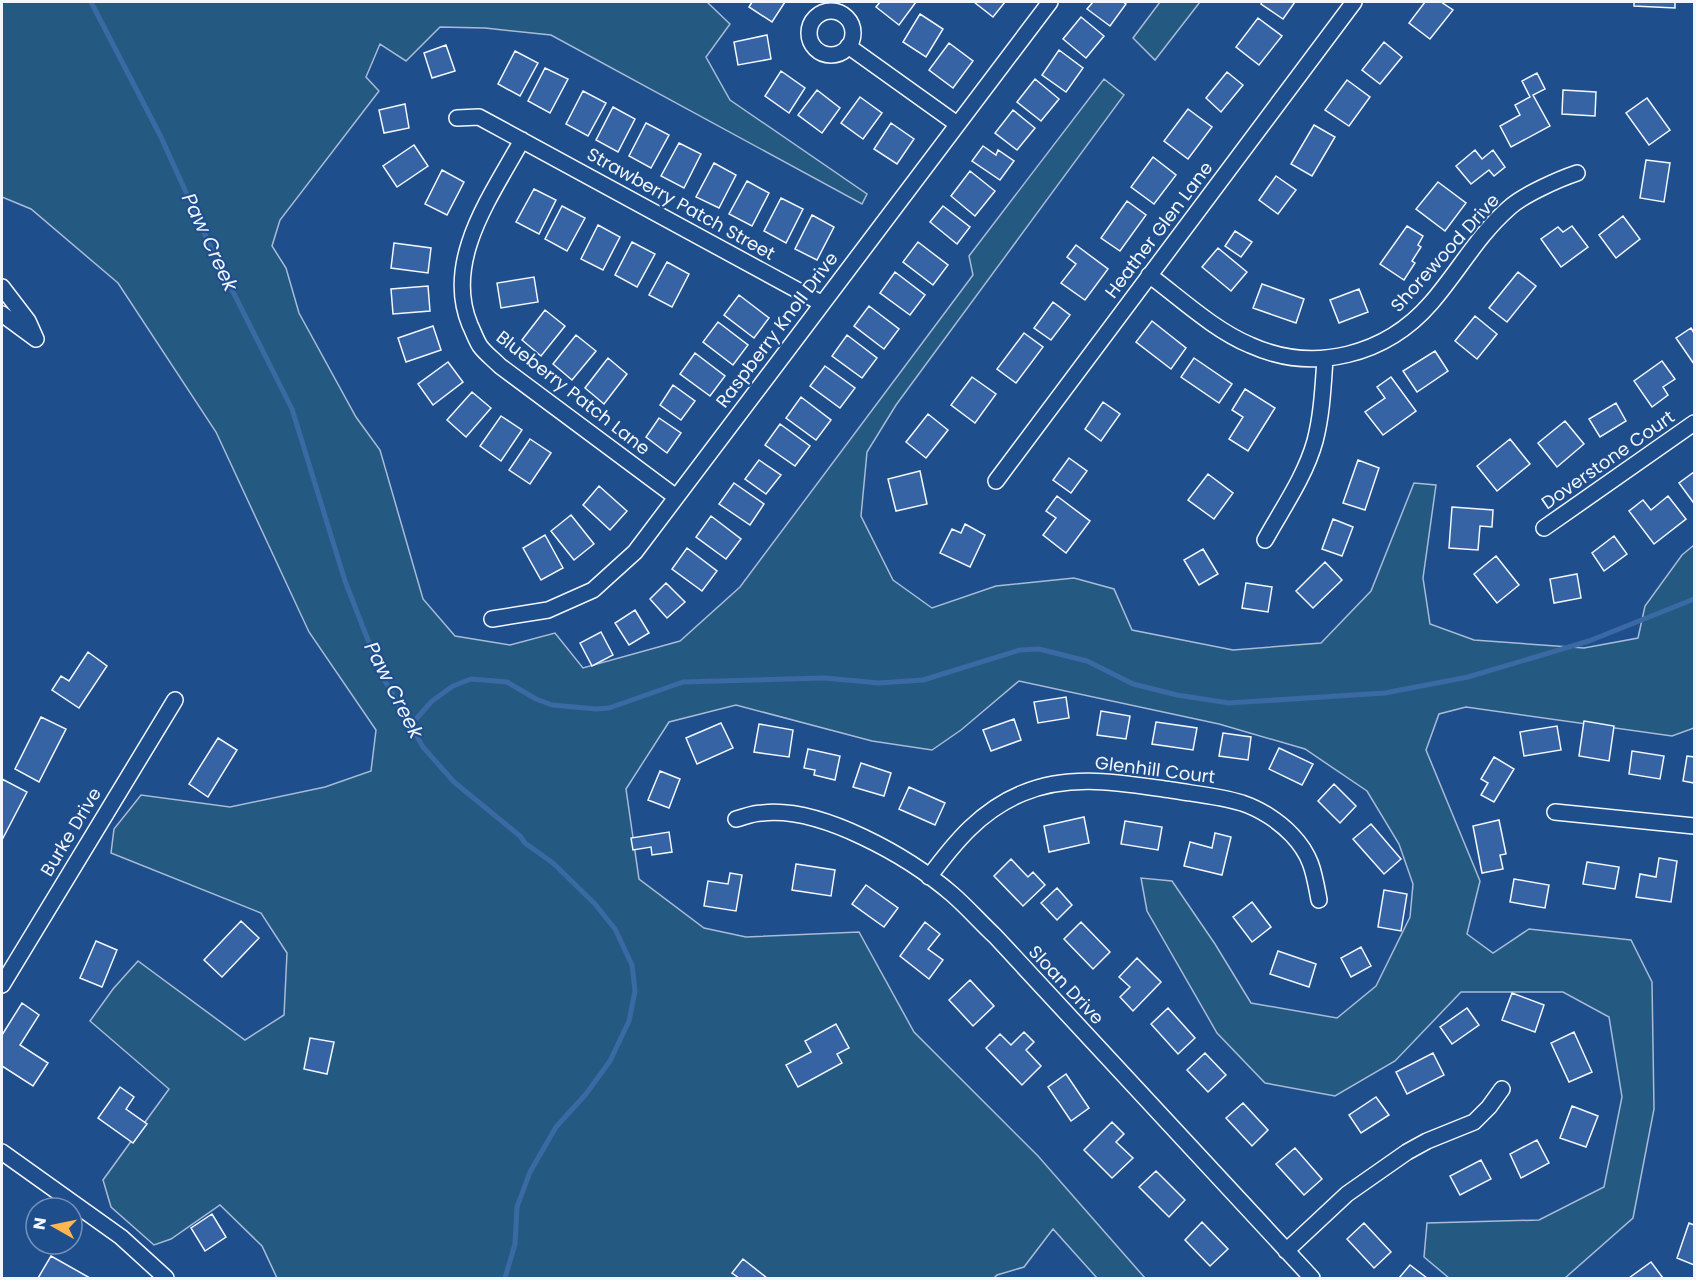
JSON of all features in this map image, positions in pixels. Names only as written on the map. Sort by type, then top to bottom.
[{"type":"street","name":"Raspberry Knoll Drive","points":[[492,619],[548,610],[593,590],[635,552],[1050,2]]},
{"type":"street","name":"Heather Glen Lane","points":[[996,482],[1354,2]]},
{"type":"street","points":[[848,46],[957,124]]},
{"type":"street","name":"Strawberry Patch Street","points":[[457,118],[479,117],[821,303]]},
{"type":"street","name":"Blueberry Patch Lane","points":[[522,140],[474,230],[465,253],[462,282],[464,309],[479,345],[500,366],[676,497]]},
{"type":"street","name":"Shorewood Drive","points":[[1149,275],[1226,332],[1249,345],[1294,358],[1325,359],[1346,356],[1372,347],[1398,334],[1411,323],[1431,303],[1483,236],[1511,206],[1577,173]]},
{"type":"street","points":[[2,287],[28,321],[36,339],[2,314]]},
{"type":"street","points":[[1265,540],[1302,473],[1314,442],[1323,400],[1325,359]]},
{"type":"street","name":"Doverstone Court","points":[[1544,528],[1695,423]]},
{"type":"street","name":"Burke Drive","points":[[2,985],[175,700]]},
{"type":"street","name":"Glenhill Court","points":[[929,877],[975,822],[995,807],[1034,789],[1060,783],[1094,781],[1218,797],[1244,804],[1268,815],[1291,833],[1304,849],[1312,865],[1319,900]]},
{"type":"street","name":"Sloan Drive","points":[[736,819],[761,813],[783,812],[847,830],[882,847],[953,895],[995,936],[1312,1278]]},
{"type":"street","points":[[1555,812],[1695,826]]},
{"type":"street","points":[[1286,1251],[1347,1194],[1417,1146],[1474,1122],[1502,1089]]},
{"type":"street","points":[[2,1152],[121,1238],[166,1278]]},
{"type":"shaded area","points":[[2,2],[707,2],[730,24],[706,57],[730,100],[867,194],[862,204],[551,35],[485,28],[440,27],[406,61],[380,44],[366,77],[379,91],[280,220],[272,246],[286,268],[299,313],[356,417],[380,450],[423,599],[455,636],[510,645],[555,633],[583,668],[680,641],[740,587],[973,275],[969,256],[1104,79],[1124,95],[896,405],[867,452],[861,516],[893,580],[932,608],[996,586],[1074,578],[1114,589],[1132,630],[1233,650],[1321,643],[1371,591],[1414,483],[1436,485],[1423,578],[1430,624],[1474,640],[1584,648],[1638,638],[1645,606],[1682,555],[1694,545],[1694,728],[1672,736],[1466,707],[1439,714],[1426,750],[1480,881],[1467,934],[1493,953],[1529,929],[1631,940],[1652,982],[1654,1109],[1633,1218],[1565,1278],[1449,1278],[1424,1257],[1427,1223],[1539,1220],[1604,1187],[1622,1097],[1609,1017],[1563,992],[1461,992],[1395,1061],[1335,1096],[1265,1083],[1217,1033],[1147,911],[1141,878],[1172,881],[1215,944],[1251,1003],[1337,1018],[1376,986],[1410,917],[1413,884],[1399,844],[1367,791],[1305,749],[1219,724],[1019,681],[961,730],[932,750],[872,741],[736,705],[669,722],[626,789],[639,879],[704,928],[746,937],[859,932],[914,1032],[1038,1156],[1145,1278],[1097,1278],[1053,1229],[1024,1267],[994,1278],[277,1278],[262,1246],[220,1205],[171,1239],[154,1245],[111,1207],[103,1180],[169,1089],[90,1021],[113,989],[138,961],[245,1040],[284,1015],[287,953],[261,913],[111,853],[114,829],[141,795],[230,807],[325,787],[371,771],[376,730],[309,632],[216,432],[118,283],[31,209],[2,197]]},
{"type":"shaded area","points":[[1160,2],[1200,2],[1155,60],[1133,38]]},
{"type":"building","points":[[752,2],[785,2],[772,22],[749,7]]},
{"type":"building","points":[[880,2],[916,2],[899,25],[876,7]]},
{"type":"building","points":[[974,2],[1005,2],[993,17]]},
{"type":"building","points":[[1093,2],[1123,2],[1126,4],[1110,26],[1087,9]]},
{"type":"building","points":[[1262,2],[1295,2],[1283,19],[1261,4]]},
{"type":"building","points":[[1425,2],[1441,2],[1453,10],[1430,39],[1409,23]]},
{"type":"building","points":[[1634,2],[1675,2],[1675,8],[1634,6]]},
{"type":"building","points":[[920,14],[943,29],[926,57],[903,42]]},
{"type":"building","points":[[1081,17],[1104,36],[1086,58],[1063,39]]},
{"type":"building","points":[[1258,18],[1282,36],[1259,65],[1236,47]]},
{"type":"building","points":[[767,35],[771,59],[738,65],[734,42]]},
{"type":"building","points":[[1384,42],[1402,57],[1380,84],[1362,70]]},
{"type":"building","points":[[949,43],[973,61],[953,88],[929,70]]},
{"type":"building","points":[[446,45],[455,71],[432,78],[424,53]]},
{"type":"building","points":[[1059,50],[1083,68],[1066,92],[1042,75]]},
{"type":"building","points":[[515,51],[538,63],[520,96],[498,84]]},
{"type":"building","points":[[545,68],[568,79],[550,113],[528,101]]},
{"type":"building","points":[[781,71],[805,88],[789,113],[765,96]]},
{"type":"building","points":[[1227,72],[1243,85],[1221,112],[1206,98]]},
{"type":"building","points":[[1537,73],[1545,89],[1533,95],[1550,126],[1511,147],[1500,126],[1520,115],[1515,105],[1530,97],[1522,81]]},
{"type":"building","points":[[1035,79],[1059,99],[1041,121],[1017,102]]},
{"type":"building","points":[[1347,80],[1370,97],[1349,126],[1325,110]]},
{"type":"building","points":[[817,90],[840,108],[822,133],[798,115]]},
{"type":"building","points":[[1563,90],[1596,92],[1595,116],[1562,114]]},
{"type":"building","points":[[583,91],[606,103],[588,136],[566,124]]},
{"type":"building","points":[[860,97],[882,113],[863,139],[841,123]]},
{"type":"building","points":[[1647,98],[1670,130],[1649,145],[1626,113]]},
{"type":"building","points":[[405,104],[409,128],[384,133],[379,110]]},
{"type":"building","points":[[613,107],[635,119],[618,152],[596,140]]},
{"type":"building","points":[[1188,109],[1212,127],[1188,159],[1164,141]]},
{"type":"building","points":[[1013,110],[1035,128],[1017,150],[995,133]]},
{"type":"building","points":[[646,123],[669,135],[651,168],[629,156]]},
{"type":"building","points":[[891,123],[914,139],[897,164],[874,149]]},
{"type":"building","points":[[1314,125],[1335,137],[1312,176],[1291,164]]},
{"type":"building","points":[[679,143],[701,154],[684,188],[661,176]]},
{"type":"building","points":[[414,145],[428,166],[397,187],[383,166]]},
{"type":"building","points":[[983,146],[996,155],[998,150],[1014,161],[1000,180],[972,161]]},
{"type":"building","points":[[1475,150],[1482,159],[1493,150],[1505,167],[1494,176],[1489,170],[1471,184],[1456,166]]},
{"type":"building","points":[[1153,157],[1176,175],[1154,204],[1131,187]]},
{"type":"building","points":[[1646,160],[1670,163],[1664,202],[1640,198]]},
{"type":"building","points":[[714,163],[736,175],[719,208],[696,197]]},
{"type":"building","points":[[442,170],[464,182],[447,215],[425,204]]},
{"type":"building","points":[[970,171],[995,191],[975,216],[951,196]]},
{"type":"building","points":[[1276,176],[1296,190],[1278,214],[1259,200]]},
{"type":"building","points":[[747,181],[769,193],[752,226],[729,214]]},
{"type":"building","points":[[1438,182],[1466,203],[1445,231],[1416,209]]},
{"type":"building","points":[[534,189],[556,200],[539,234],[516,222]]},
{"type":"building","points":[[781,198],[803,209],[786,243],[764,231]]},
{"type":"building","points":[[1127,201],[1146,215],[1120,251],[1101,238]]},
{"type":"building","points":[[562,206],[585,218],[567,251],[545,239]]},
{"type":"building","points":[[943,206],[970,227],[957,244],[930,222]]},
{"type":"building","points":[[812,215],[834,227],[817,260],[795,249]]},
{"type":"building","points":[[1623,216],[1640,239],[1616,258],[1599,235]]},
{"type":"building","points":[[598,225],[620,237],[603,270],[581,259]]},
{"type":"building","points":[[1407,226],[1423,236],[1418,245],[1421,247],[1412,261],[1415,263],[1404,280],[1380,264]]},
{"type":"building","points":[[1572,226],[1588,247],[1561,267],[1541,239],[1558,227],[1563,232]]},
{"type":"building","points":[[1235,231],[1252,242],[1241,257],[1225,246]]},
{"type":"building","points":[[632,242],[655,254],[637,287],[615,275]]},
{"type":"building","points":[[918,242],[948,265],[933,285],[903,262]]},
{"type":"building","points":[[394,243],[431,248],[428,273],[391,268]]},
{"type":"building","points":[[1076,245],[1108,269],[1085,300],[1061,283],[1076,264],[1067,257]]},
{"type":"building","points":[[1218,248],[1247,272],[1231,291],[1202,267]]},
{"type":"building","points":[[667,262],[689,274],[672,307],[649,295]]},
{"type":"building","points":[[895,272],[925,295],[910,315],[880,293]]},
{"type":"building","points":[[1518,272],[1536,286],[1507,322],[1489,308]]},
{"type":"building","points":[[534,277],[538,302],[501,308],[497,283]]},
{"type":"building","points":[[1262,284],[1304,299],[1296,323],[1253,308]]},
{"type":"building","points":[[428,286],[430,311],[393,314],[391,289]]},
{"type":"building","points":[[1359,289],[1368,312],[1339,323],[1330,300]]},
{"type":"building","points":[[739,295],[769,318],[754,338],[724,315]]},
{"type":"building","points":[[1053,302],[1070,315],[1051,340],[1034,328]]},
{"type":"building","points":[[869,306],[899,329],[884,349],[854,326]]},
{"type":"building","points":[[545,310],[565,326],[541,356],[522,340]]},
{"type":"building","points":[[1475,316],[1497,334],[1477,359],[1455,341]]},
{"type":"building","points":[[1152,321],[1186,348],[1171,369],[1136,342]]},
{"type":"building","points":[[718,322],[748,345],[733,365],[703,342]]},
{"type":"building","points":[[433,326],[441,350],[406,362],[398,338]]},
{"type":"building","points":[[1691,328],[1694,333],[1694,364],[1676,338]]},
{"type":"building","points":[[1024,333],[1043,347],[1016,383],[997,369]]},
{"type":"building","points":[[576,335],[596,351],[572,380],[553,364]]},
{"type":"building","points":[[847,335],[877,358],[862,378],[832,356]]},
{"type":"building","points":[[1435,351],[1448,371],[1417,392],[1403,371]]},
{"type":"building","points":[[695,353],[725,376],[710,396],[680,374]]},
{"type":"building","points":[[608,358],[627,374],[604,404],[585,388]]},
{"type":"building","points":[[1194,358],[1232,384],[1219,403],[1181,377]]},
{"type":"building","points":[[1662,361],[1675,379],[1663,387],[1668,395],[1652,407],[1634,381]]},
{"type":"building","points":[[448,362],[463,382],[433,405],[418,384]]},
{"type":"building","points":[[825,366],[855,388],[840,408],[810,386]]},
{"type":"building","points":[[972,377],[996,394],[975,423],[951,405]]},
{"type":"building","points":[[1391,377],[1416,411],[1383,435],[1365,412],[1385,398],[1377,387]]},
{"type":"building","points":[[673,385],[695,401],[681,420],[660,405]]},
{"type":"building","points":[[1245,389],[1275,408],[1248,451],[1229,439],[1243,417],[1232,410]]},
{"type":"building","points":[[472,392],[491,408],[466,437],[447,420]]},
{"type":"building","points":[[801,397],[831,420],[816,440],[786,418]]},
{"type":"building","points":[[1103,402],[1120,414],[1101,441],[1085,429]]},
{"type":"building","points":[[1616,403],[1626,421],[1600,437],[1589,419]]},
{"type":"building","points":[[928,414],[948,430],[926,458],[906,442]]},
{"type":"building","points":[[501,416],[522,430],[501,461],[480,446]]},
{"type":"building","points":[[659,418],[681,433],[667,453],[646,437]]},
{"type":"building","points":[[1565,421],[1584,444],[1557,467],[1538,443]]},
{"type":"building","points":[[780,424],[810,446],[795,466],[765,445]]},
{"type":"building","points":[[530,439],[551,453],[530,484],[509,470]]},
{"type":"building","points":[[1510,439],[1530,464],[1497,491],[1477,466]]},
{"type":"building","points":[[1069,458],[1087,471],[1071,493],[1053,480]]},
{"type":"building","points":[[759,460],[781,475],[766,494],[745,479]]},
{"type":"building","points":[[1358,460],[1379,468],[1365,510],[1343,503]]},
{"type":"building","points":[[920,471],[927,504],[896,511],[888,479]]},
{"type":"building","points":[[1694,472],[1694,501],[1693,502],[1679,483]]},
{"type":"building","points":[[1208,474],[1233,493],[1214,519],[1188,500]]},
{"type":"building","points":[[734,483],[764,504],[750,525],[719,504]]},
{"type":"building","points":[[599,486],[627,511],[610,530],[583,505]]},
{"type":"building","points":[[1057,496],[1090,521],[1066,553],[1043,535],[1056,518],[1046,511]]},
{"type":"building","points":[[1668,496],[1686,519],[1654,544],[1629,511],[1643,500],[1651,510]]},
{"type":"building","points":[[1452,507],[1493,510],[1492,527],[1480,526],[1478,550],[1449,548]]},
{"type":"building","points":[[571,515],[594,544],[574,560],[551,531]]},
{"type":"building","points":[[711,516],[741,539],[726,559],[696,537]]},
{"type":"building","points":[[1333,519],[1353,527],[1342,556],[1322,549]]},
{"type":"building","points":[[965,524],[985,535],[970,567],[940,553],[952,529],[961,533]]},
{"type":"building","points":[[545,535],[563,568],[541,580],[523,548]]},
{"type":"building","points":[[1614,536],[1627,554],[1604,571],[1592,553]]},
{"type":"building","points":[[687,548],[717,571],[702,591],[672,569]]},
{"type":"building","points":[[1203,549],[1218,574],[1199,585],[1184,560]]},
{"type":"building","points":[[1496,556],[1519,585],[1497,603],[1474,574]]},
{"type":"building","points":[[1325,562],[1342,580],[1313,608],[1296,591]]},
{"type":"building","points":[[1577,574],[1581,598],[1554,603],[1550,579]]},
{"type":"building","points":[[666,583],[685,602],[667,618],[650,599]]},
{"type":"building","points":[[1246,583],[1272,587],[1268,612],[1242,608]]},
{"type":"building","points":[[635,610],[649,633],[629,645],[615,623]]},
{"type":"building","points":[[601,632],[613,655],[592,666],[580,643]]},
{"type":"building","points":[[88,652],[107,666],[79,708],[52,690],[61,676],[69,681]]},
{"type":"building","points":[[1066,697],[1069,718],[1038,723],[1034,702]]},
{"type":"building","points":[[1101,711],[1130,716],[1126,739],[1097,735]]},
{"type":"building","points":[[41,717],[66,729],[39,782],[15,769]]},
{"type":"building","points":[[1014,719],[1021,740],[991,751],[983,730]]},
{"type":"building","points":[[1584,721],[1614,726],[1609,761],[1579,756]]},
{"type":"building","points":[[1156,722],[1197,728],[1193,750],[1152,744]]},
{"type":"building","points":[[721,723],[733,748],[697,764],[686,738]]},
{"type":"building","points":[[759,724],[793,730],[789,757],[754,752]]},
{"type":"building","points":[[1557,726],[1561,750],[1524,756],[1520,732]]},
{"type":"building","points":[[1223,733],[1251,737],[1248,760],[1219,756]]},
{"type":"building","points":[[218,738],[237,750],[208,797],[189,784]]},
{"type":"building","points":[[1279,748],[1313,764],[1302,785],[1269,769]]},
{"type":"building","points":[[808,749],[840,756],[835,780],[814,775],[815,770],[804,768]]},
{"type":"building","points":[[1632,751],[1664,756],[1660,779],[1629,774]]},
{"type":"building","points":[[1687,756],[1694,757],[1694,783],[1683,781]]},
{"type":"building","points":[[1494,757],[1514,769],[1494,802],[1481,795],[1488,783],[1481,779]]},
{"type":"building","points":[[861,763],[891,773],[884,796],[853,787]]},
{"type":"building","points":[[660,771],[680,779],[669,808],[648,800]]},
{"type":"building","points":[[2,779],[27,792],[2,840]]},
{"type":"building","points":[[1334,784],[1356,806],[1340,823],[1318,801]]},
{"type":"building","points":[[909,787],[945,803],[935,825],[899,809]]},
{"type":"building","points":[[1084,817],[1089,843],[1049,852],[1044,826]]},
{"type":"building","points":[[1499,820],[1506,854],[1500,855],[1503,869],[1482,873],[1473,826]]},
{"type":"building","points":[[1125,821],[1162,827],[1158,850],[1121,844]]},
{"type":"building","points":[[1371,824],[1401,859],[1384,874],[1353,839]]},
{"type":"building","points":[[669,832],[672,852],[652,855],[651,847],[633,850],[631,838]]},
{"type":"building","points":[[1215,833],[1231,837],[1222,875],[1184,866],[1190,842],[1212,848]]},
{"type":"building","points":[[1659,858],[1677,861],[1671,902],[1636,897],[1640,874],[1656,877]]},
{"type":"building","points":[[1011,859],[1028,877],[1033,872],[1045,885],[1023,906],[994,876]]},
{"type":"building","points":[[1587,862],[1619,867],[1615,889],[1583,884]]},
{"type":"building","points":[[796,864],[835,870],[831,896],[792,890]]},
{"type":"building","points":[[730,873],[742,875],[736,911],[704,906],[708,881],[728,884]]},
{"type":"building","points":[[1514,879],[1549,885],[1545,908],[1510,902]]},
{"type":"building","points":[[866,885],[898,908],[884,927],[852,904]]},
{"type":"building","points":[[1057,888],[1072,905],[1057,920],[1041,903]]},
{"type":"building","points":[[1384,890],[1407,894],[1401,931],[1378,927]]},
{"type":"building","points":[[1252,902],[1271,927],[1252,942],[1233,917]]},
{"type":"building","points":[[241,921],[259,938],[222,977],[204,960]]},
{"type":"building","points":[[925,922],[940,934],[928,949],[943,960],[929,979],[900,956]]},
{"type":"building","points":[[1081,922],[1110,952],[1093,969],[1064,939]]},
{"type":"building","points":[[96,941],[117,950],[102,987],[80,978]]},
{"type":"building","points":[[1361,947],[1371,966],[1351,977],[1341,958]]},
{"type":"building","points":[[1278,951],[1316,964],[1309,987],[1270,974]]},
{"type":"building","points":[[1137,958],[1161,982],[1133,1011],[1120,997],[1130,987],[1119,977]]},
{"type":"building","points":[[970,980],[994,1006],[973,1026],[949,1000]]},
{"type":"building","points":[[1512,993],[1544,1005],[1535,1032],[1502,1020]]},
{"type":"building","points":[[22,1003],[39,1015],[20,1045],[48,1063],[33,1086],[2,1066],[2,1035]]},
{"type":"building","points":[[1168,1008],[1195,1038],[1178,1054],[1151,1024]]},
{"type":"building","points":[[1467,1008],[1479,1025],[1452,1044],[1440,1027]]},
{"type":"building","points":[[836,1024],[849,1048],[837,1054],[842,1063],[798,1087],[786,1065],[811,1052],[805,1041]]},
{"type":"building","points":[[1024,1032],[1034,1042],[1026,1050],[1041,1066],[1022,1085],[986,1048],[1000,1034],[1011,1045]]},
{"type":"building","points":[[1574,1032],[1592,1072],[1569,1082],[1551,1043]]},
{"type":"building","points":[[310,1038],[334,1042],[327,1074],[304,1069]]},
{"type":"building","points":[[1205,1053],[1226,1075],[1208,1092],[1187,1070]]},
{"type":"building","points":[[1433,1053],[1444,1075],[1407,1094],[1396,1072]]},
{"type":"building","points":[[1066,1074],[1089,1108],[1071,1121],[1048,1087]]},
{"type":"building","points":[[120,1087],[134,1097],[126,1109],[147,1124],[133,1143],[98,1118]]},
{"type":"building","points":[[1376,1097],[1389,1115],[1361,1133],[1349,1115]]},
{"type":"building","points":[[1243,1103],[1268,1130],[1252,1146],[1226,1118]]},
{"type":"building","points":[[1572,1106],[1598,1116],[1586,1147],[1560,1138]]},
{"type":"building","points":[[1112,1122],[1124,1134],[1116,1142],[1133,1158],[1112,1178],[1084,1150]]},
{"type":"building","points":[[1537,1140],[1549,1163],[1521,1178],[1510,1154]]},
{"type":"building","points":[[1295,1148],[1322,1179],[1304,1195],[1276,1164]]},
{"type":"building","points":[[1481,1160],[1491,1179],[1460,1195],[1450,1176]]},
{"type":"building","points":[[1156,1171],[1185,1200],[1169,1217],[1139,1187]]},
{"type":"building","points":[[212,1214],[226,1237],[205,1251],[191,1228]]},
{"type":"building","points":[[1202,1222],[1228,1249],[1210,1266],[1185,1240]]},
{"type":"building","points":[[1364,1223],[1391,1252],[1374,1268],[1347,1239]]},
{"type":"building","points":[[1689,1223],[1694,1225],[1694,1265],[1677,1258]]},
{"type":"building","points":[[51,1256],[90,1278],[38,1278]]},
{"type":"building","points":[[743,1259],[767,1278],[739,1278],[732,1273]]},
{"type":"building","points":[[1651,1262],[1663,1278],[1629,1278]]},
{"type":"building","points":[[1410,1265],[1427,1278],[1399,1278]]},
{"type":"waterway","name":"Paw Creek","points":[[91,2],[161,137],[212,250],[292,409],[345,581],[382,676],[423,747],[454,782],[520,836],[525,843],[553,863],[595,904],[615,929],[632,965],[635,991],[629,1021],[610,1061],[586,1094],[556,1127],[530,1172],[517,1207],[515,1244],[505,1278]]},
{"type":"waterway","points":[[410,726],[432,701],[453,686],[471,679],[507,682],[536,699],[552,705],[596,709],[609,708],[683,682],[824,678],[879,683],[923,680],[1020,650],[1039,649],[1087,661],[1133,684],[1177,695],[1229,703],[1385,693],[1468,677],[1589,641],[1694,599]]}]
